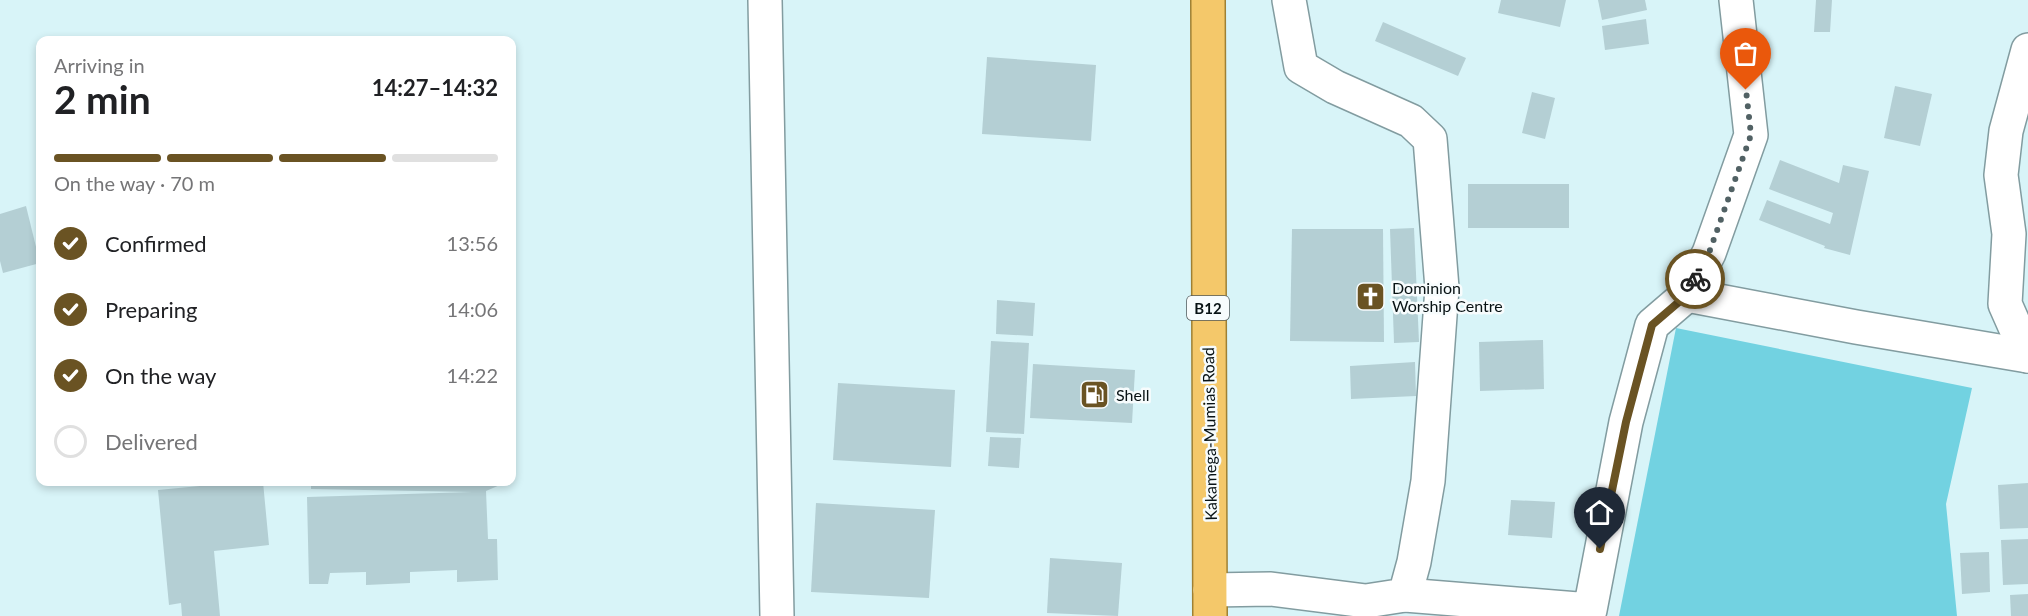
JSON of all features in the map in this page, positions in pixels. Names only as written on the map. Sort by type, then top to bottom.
[{"type":"highway","name":"Kakamega-Mumias Road","points":[[1208,0],[1210,603]]},
{"type":"street","points":[[765,0],[777,616]]},
{"type":"street","points":[[1289,0],[1301,67],[1335,87],[1411,121],[1430,139],[1442,288],[1428,481],[1414,562],[1405,595]]},
{"type":"street","points":[[1210,603],[1282,590],[1366,601],[1405,595],[1590,610],[1626,422],[1652,325],[1687,295],[1709,253],[1751,135],[1736,0]]},
{"type":"street","points":[[1687,295],[2028,356],[2005,304],[2009,234],[2001,175],[2006,131],[2028,50]]},
{"type":"shaded area","points":[[1676,328],[1972,388],[1946,504],[1957,616],[1619,616]]},
{"type":"building","points":[[1501,0],[1566,0],[1560,27],[1498,13]]},
{"type":"building","points":[[1598,0],[1645,0],[1647,10],[1602,20]]},
{"type":"building","points":[[1816,0],[1832,0],[1830,32],[1814,32]]},
{"type":"building","points":[[1646,19],[1649,44],[1605,50],[1602,26]]},
{"type":"building","points":[[1383,22],[1466,58],[1458,76],[1375,41]]},
{"type":"building","points":[[987,57],[1096,65],[1091,141],[982,134]]},
{"type":"building","points":[[1895,86],[1932,94],[1920,146],[1884,138]]},
{"type":"building","points":[[1532,92],[1555,98],[1545,139],[1522,133]]},
{"type":"building","points":[[1780,160],[1839,183],[1843,165],[1869,171],[1850,255],[1824,248],[1825,246],[1759,220],[1767,200],[1830,224],[1833,213],[1769,189]]},
{"type":"building","points":[[1468,184],[1569,184],[1569,228],[1468,228]]},
{"type":"building","points":[[26,206],[36,247],[36,264],[3,273],[0,261],[0,214]]},
{"type":"building","points":[[1414,228],[1419,342],[1394,343],[1390,229]]},
{"type":"building","points":[[1292,229],[1383,229],[1384,342],[1290,341]]},
{"type":"building","points":[[997,300],[1035,303],[1033,336],[996,334]]},
{"type":"building","points":[[1543,340],[1544,389],[1480,391],[1479,342]]},
{"type":"building","points":[[991,341],[1029,343],[1024,434],[986,432]]},
{"type":"building","points":[[1415,362],[1416,396],[1351,399],[1350,366]]},
{"type":"building","points":[[1033,364],[1135,370],[1132,423],[1030,418]]},
{"type":"building","points":[[838,383],[955,390],[951,467],[833,460]]},
{"type":"building","points":[[990,437],[1021,438],[1019,468],[988,466]]},
{"type":"building","points":[[2028,483],[2028,528],[2000,529],[1998,485]]},
{"type":"building","points":[[200,486],[263,486],[269,545],[214,551],[220,616],[182,616],[181,603],[169,605],[158,490]]},
{"type":"building","points":[[311,486],[498,486],[486,491],[488,539],[497,539],[498,580],[457,582],[457,570],[410,572],[410,583],[366,585],[366,572],[330,573],[328,584],[309,584],[307,497],[472,492],[311,489]]},
{"type":"building","points":[[1511,500],[1555,502],[1552,538],[1508,535]]},
{"type":"building","points":[[816,503],[935,510],[929,598],[811,592]]},
{"type":"building","points":[[2028,539],[2028,584],[2003,585],[2001,540]]},
{"type":"building","points":[[1989,552],[1990,592],[1962,594],[1960,553]]},
{"type":"building","points":[[1050,558],[1122,563],[1118,616],[1047,613]]},
{"type":"building","points":[[2028,594],[2028,616],[2011,616],[2010,595]]},
{"type":"way so far","points":[[1695,279],[1709,253],[1751,135],[1746,90]]},
{"type":"place","name":"Dominion Worship Centre","points":[[1371,296]]},
{"type":"place","name":"Shell","points":[[1095,394]]},
{"type":"route","points":[[1600,549],[1626,422],[1652,325],[1687,295],[1695,279]]}]
